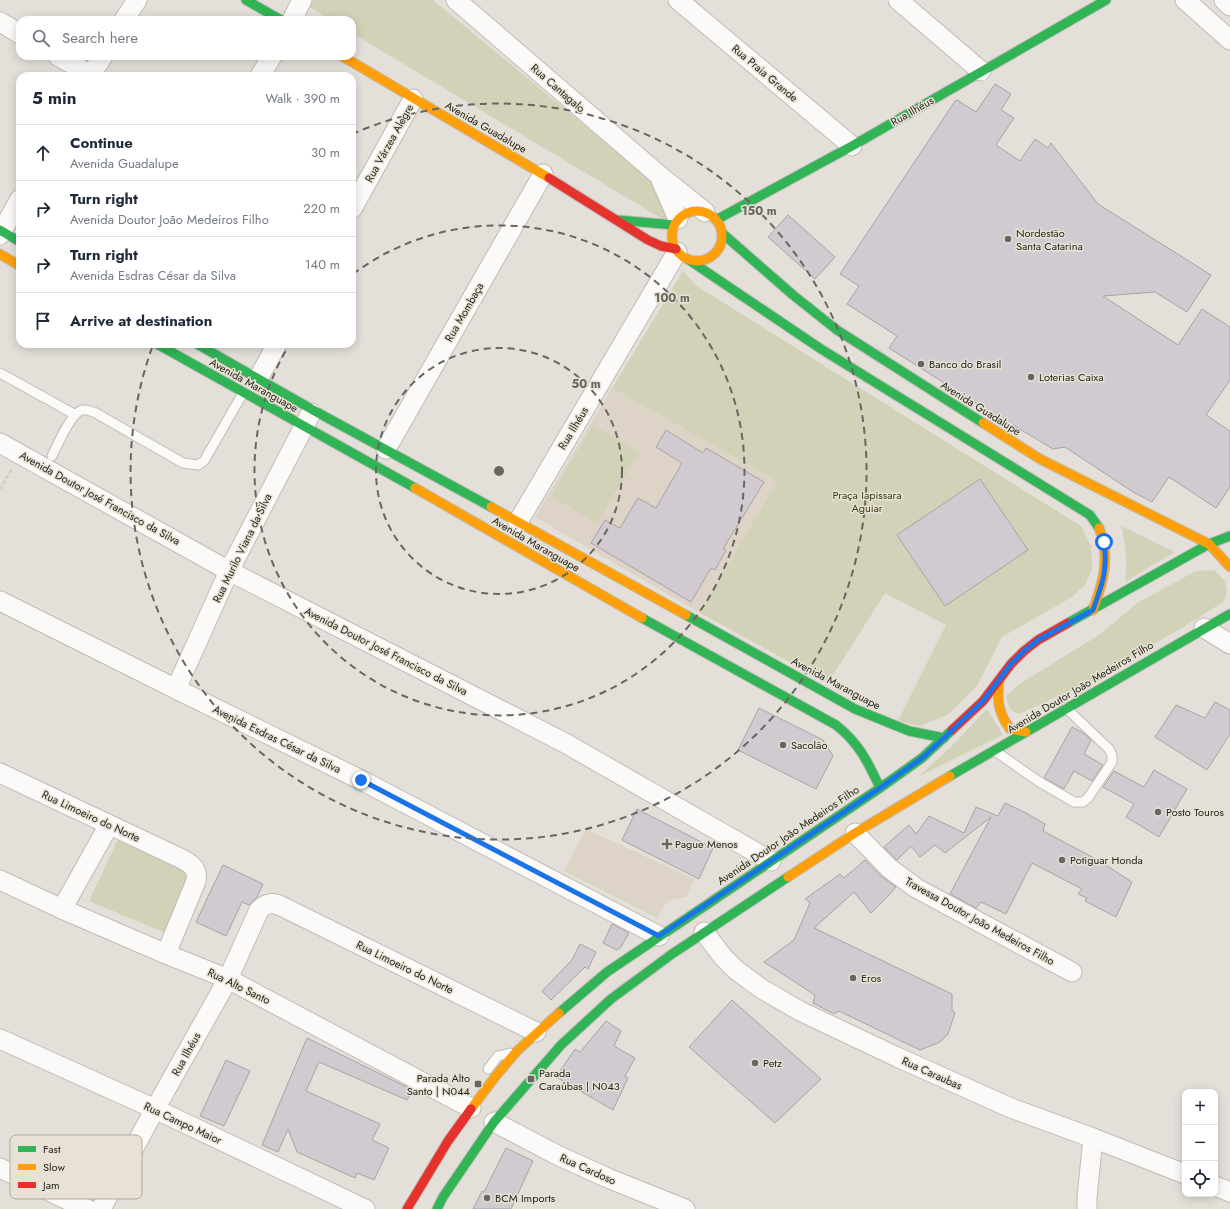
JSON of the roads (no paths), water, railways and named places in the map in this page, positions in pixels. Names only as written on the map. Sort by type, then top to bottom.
[{"type":"main road","points":[[246,0],[274,16]]},
{"type":"main road","name":"Rua Ilhéus","points":[[710,216],[852,146],[1106,0]]},
{"type":"main road","name":"Avenida Guadalupe","points":[[349,60],[543,174],[648,240],[681,253],[820,349],[1090,515],[1102,531],[1105,567],[1103,582],[1093,610]]},
{"type":"main road","points":[[690,211],[698,211],[710,216],[720,225],[722,233],[720,247],[710,257],[703,260],[681,253],[672,238],[676,222],[684,214],[690,211]]},
{"type":"main road","name":"Avenida Guadalupe","points":[[617,220],[676,222]]},
{"type":"main road","points":[[1,232],[16,240]]},
{"type":"main road","name":"Avenida Guadalupe","points":[[722,233],[790,294],[819,317],[1035,464],[1209,544]]},
{"type":"main road","points":[[0,254],[16,264]]},
{"type":"main road","name":"Avenida Maranguape","points":[[164,348],[244,393],[386,449],[513,525],[855,709],[893,727],[927,736],[944,738]]},
{"type":"main road","name":"Avenida Maranguape","points":[[204,348],[258,379],[308,418],[435,499],[619,606],[836,725],[849,734],[866,757],[880,788]]},
{"type":"main road","points":[[966,438],[983,441],[1027,467],[1035,464]]},
{"type":"main road","points":[[435,499],[451,500],[464,505]]},
{"type":"main road","name":"Avenida Doutor João Medeiros Filho","points":[[406,1209],[448,1141],[474,1104],[517,1051],[536,1032],[607,972],[880,788],[922,758],[983,701],[1011,664],[1038,640],[1209,544],[1230,536]]},
{"type":"main road","points":[[1209,544],[1230,567]]},
{"type":"main road","name":"Avenida Doutor João Medeiros Filho","points":[[437,1209],[443,1197],[494,1122],[561,1045],[611,999],[704,932],[855,833],[917,795],[1230,613]]},
{"type":"main road","points":[[999,680],[998,708],[1001,714],[1010,729],[1026,732]]},
{"type":"main road","points":[[819,716],[830,695]]},
{"type":"street","points":[[126,16],[136,0]]},
{"type":"street","points":[[294,16],[302,0]]},
{"type":"street","name":"Rua Cantagalo","points":[[458,0],[660,176],[710,216]]},
{"type":"street","name":"Rua Praia Grande","points":[[678,0],[852,146]]},
{"type":"street","points":[[898,0],[981,71]]},
{"type":"street","points":[[1185,0],[1230,40]]},
{"type":"street","points":[[1224,0],[1230,6]]},
{"type":"street","points":[[0,22],[16,32]]},
{"type":"street","points":[[65,60],[84,72]]},
{"type":"street","points":[[93,72],[100,60]]},
{"type":"street","points":[[262,72],[270,60]]},
{"type":"street","name":"Rua Várzea Alegre","points":[[356,202],[413,99]]},
{"type":"street","name":"Rua Mombaça","points":[[386,449],[543,174]]},
{"type":"street","name":"Rua Cantagalo","points":[[660,176],[676,222]]},
{"type":"street","points":[[1,232],[16,207]]},
{"type":"street","name":"Rua Ilhéus","points":[[513,525],[681,253]]},
{"type":"street","points":[[258,379],[275,348]]},
{"type":"street","name":"Rua Murilo Viana da Silva","points":[[176,690],[229,570],[308,418]]},
{"type":"street","name":"Avenida Doutor José Francisco da Silva","points":[[0,442],[229,570],[565,743],[771,861]]},
{"type":"street","name":"Avenida Esdras César da Silva","points":[[0,601],[176,690],[361,780],[659,936]]},
{"type":"street","points":[[1204,628],[1230,644]]},
{"type":"street","name":"Rua Limoeiro do Norte","points":[[0,773],[182,859],[195,868],[196,880],[166,954]]},
{"type":"street","points":[[62,909],[109,825]]},
{"type":"street","name":"Travessa Doutor João Medeiros Filho","points":[[855,833],[889,868],[916,888],[1072,972]]},
{"type":"street","name":"Rua Alto Santo","points":[[0,880],[62,909],[228,979],[474,1104]]},
{"type":"street","name":"Rua Ilhéus","points":[[141,1135],[228,979],[260,910],[265,905],[273,903]]},
{"type":"street","name":"Rua Limoeiro do Norte","points":[[273,903],[536,1032]]},
{"type":"street","name":"Rua Caraubas","points":[[704,932],[723,957],[736,970],[762,990],[800,1011],[896,1057],[1010,1108],[1182,1173]]},
{"type":"street","name":"Rua Campo Maior","points":[[0,1039],[155,1109],[365,1209]]},
{"type":"street","name":"Rua Cardoso","points":[[494,1122],[597,1174],[685,1209]]},
{"type":"street","points":[[1087,1209],[1086,1197],[1093,1138]]},
{"type":"street","points":[[0,1168],[10,1173]]},
{"type":"street","points":[[1218,1187],[1230,1192]]},
{"type":"street","points":[[66,1199],[87,1209]]},
{"type":"street","name":"Rua Ilhéus","points":[[101,1209],[106,1199]]},
{"type":"lane","points":[[0,373],[74,414]]},
{"type":"lane","points":[[52,456],[74,414],[81,410],[94,412],[184,463],[198,465],[204,461],[244,393]]},
{"type":"lane","points":[[995,751],[1074,802],[1083,802],[1088,798],[1112,762],[1112,755],[1109,749],[1066,708]]},
{"type":"lane","points":[[474,1104],[480,1081],[498,1056],[517,1051]]},
{"type":"place","name":"Nordestão Santa Catarina","points":[[1008,239]]},
{"type":"place","name":"Banco do Brasil","points":[[921,364]]},
{"type":"place","name":"Loterias Caixa","points":[[1031,377]]},
{"type":"place","name":"Sacolão","points":[[783,745]]},
{"type":"place","name":"Posto Touros","points":[[1158,812]]},
{"type":"place","name":"Pague Menos","points":[[667,844]]},
{"type":"place","name":"Potiguar Honda","points":[[1062,860]]},
{"type":"place","name":"Eros","points":[[853,978]]},
{"type":"place","name":"Petz","points":[[755,1063]]},
{"type":"place","name":"Parada Caraúbas | N043","points":[[531,1079]]},
{"type":"place","name":"Parada Alto Santo | N044","points":[[478,1084]]},
{"type":"place","name":"BCM Imports","points":[[487,1198]]},
{"type":"park label","name":"Praça Iapissara Aguiar","points":[[867,501]]}]
